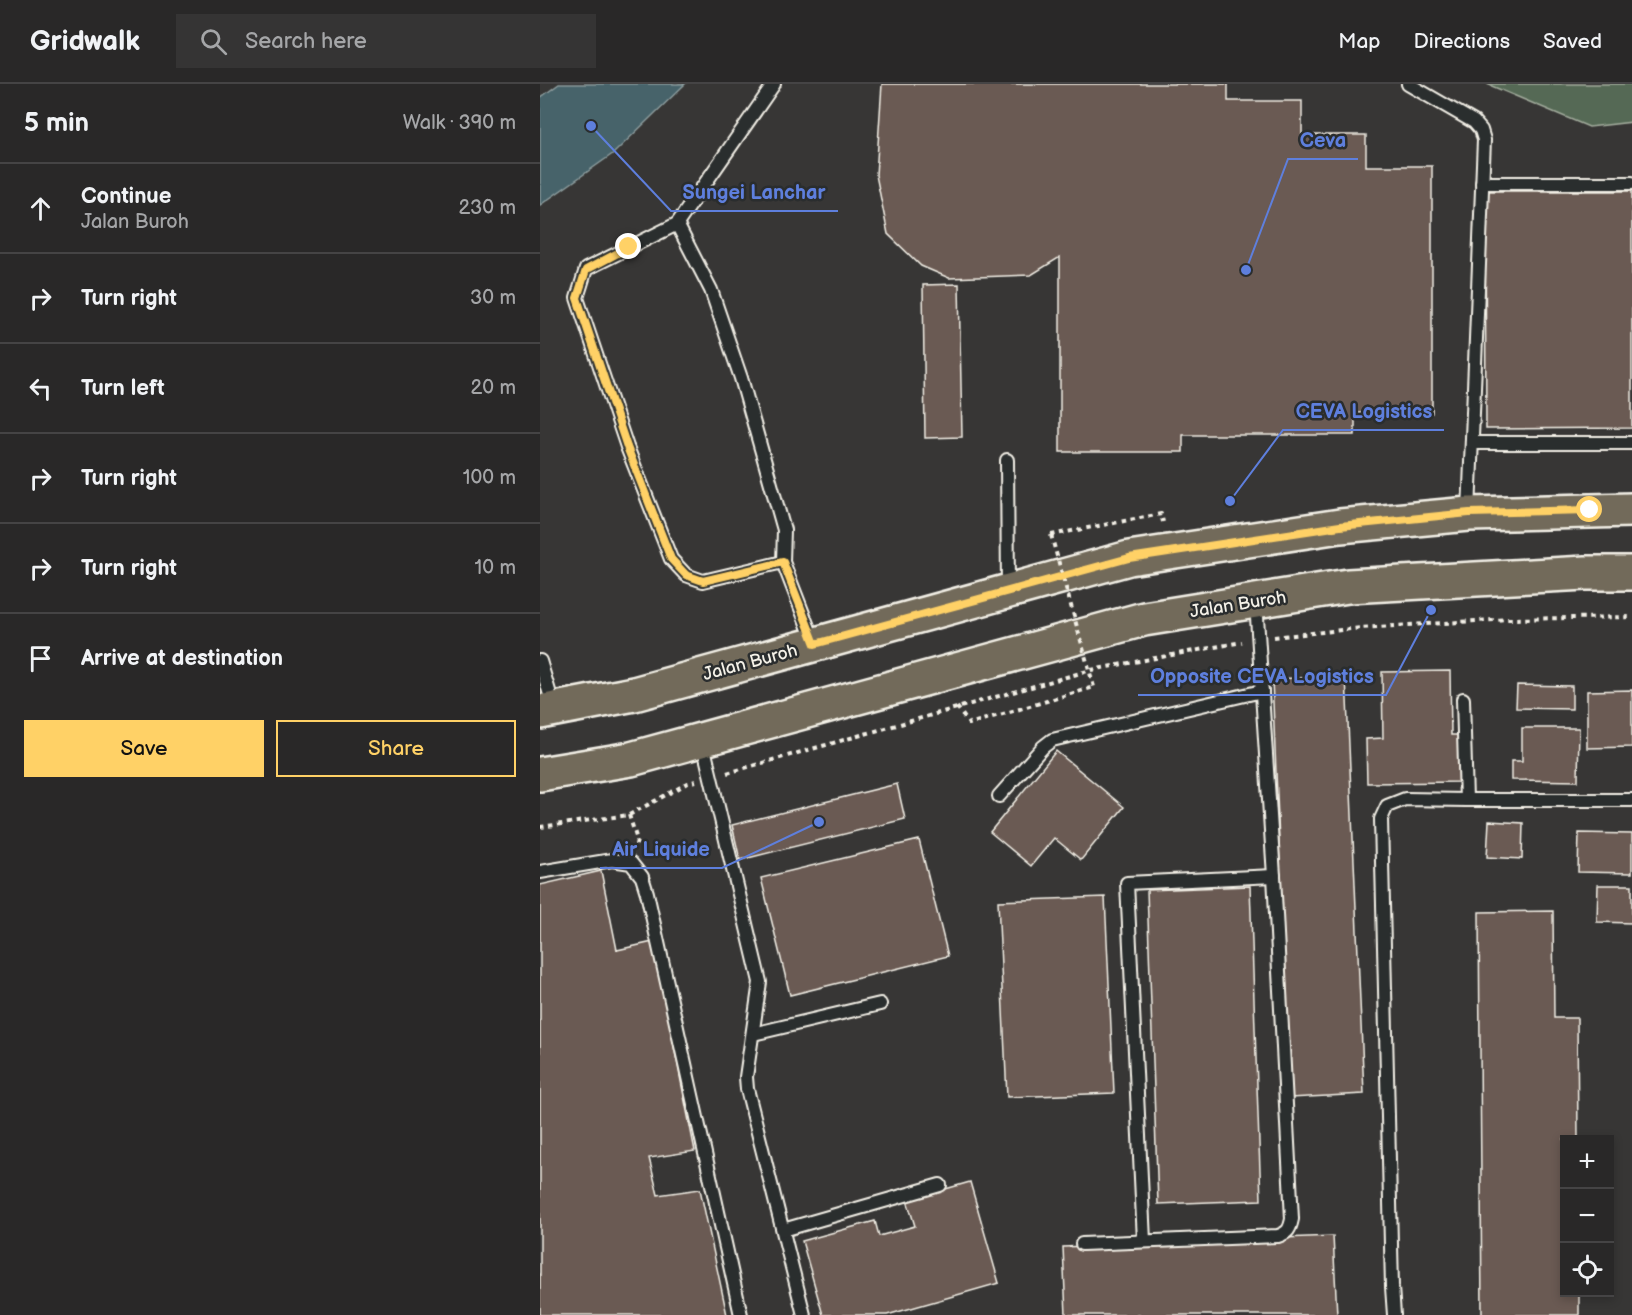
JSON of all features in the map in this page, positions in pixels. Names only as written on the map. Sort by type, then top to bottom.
[{"type":"main road","name":"Jalan Buroh","points":[[547,711],[634,694],[1129,558],[1340,526],[1469,513],[1632,510]]},
{"type":"main road","name":"Jalan Buroh","points":[[540,774],[631,759],[1144,619],[1348,586],[1586,573],[1632,573]]},
{"type":"lane","points":[[774,84],[677,224],[586,270],[577,298],[627,447],[671,559],[686,575],[703,581],[783,562]]},
{"type":"lane","points":[[1408,84],[1474,122],[1481,130],[1484,140],[1469,513]]},
{"type":"lane","points":[[1482,183],[1632,183]]},
{"type":"lane","points":[[677,224],[711,290],[741,378],[784,530],[783,562],[815,644]]},
{"type":"lane","points":[[1472,443],[1632,443]]},
{"type":"lane","points":[[1007,460],[1008,592]]},
{"type":"lane","points":[[1083,1244],[1278,1236],[1286,1234],[1290,1228],[1292,1219],[1274,876],[1256,601]]},
{"type":"lane","points":[[540,662],[547,711]]},
{"type":"lane","points":[[999,796],[1052,740],[1262,691]]},
{"type":"lane","points":[[1463,699],[1466,800]]},
{"type":"lane","points":[[702,739],[760,982],[746,1077],[747,1089],[804,1315]]},
{"type":"lane","points":[[1394,1315],[1381,819],[1387,806],[1405,799],[1632,800]]},
{"type":"lane","points":[[540,872],[612,860],[631,864],[642,876],[741,1315]]},
{"type":"lane","points":[[1144,1241],[1127,883],[1274,876]]},
{"type":"lane","points":[[753,1034],[880,1004]]},
{"type":"lane","points":[[783,1230],[940,1185]]},
{"type":"path","points":[[957,707],[969,724],[1094,687],[1051,535],[1161,513],[1162,522]]},
{"type":"path","points":[[540,827],[629,815],[687,783],[1091,670],[1258,639],[1361,628],[1509,619],[1632,617]]},
{"type":"path","points":[[629,815],[637,840]]},
{"type":"green space","points":[[1487,84],[1632,84],[1632,122],[1589,127]]},
{"type":"water","points":[[559,84],[685,84],[614,153],[540,205],[540,98]]},
{"type":"building","points":[[882,84],[1228,84],[1228,101],[1302,101],[1302,135],[1366,135],[1366,166],[1432,166],[1432,413],[1355,413],[1355,435],[1183,435],[1183,452],[1060,452],[1060,257],[1031,275],[949,278],[921,266],[888,234],[876,175]]},
{"type":"building","points":[[1485,191],[1632,191],[1632,428],[1486,429]]},
{"type":"building","points":[[959,284],[962,437],[925,438],[923,285]]},
{"type":"building","points":[[1450,671],[1451,735],[1462,735],[1462,782],[1367,783],[1366,739],[1383,738],[1382,672]]},
{"type":"building","points":[[1346,676],[1364,1094],[1290,1098],[1272,679]]},
{"type":"building","points":[[1517,685],[1572,686],[1572,709],[1516,708]]},
{"type":"building","points":[[1632,690],[1632,747],[1587,748],[1587,691]]},
{"type":"building","points":[[1522,728],[1579,728],[1578,781],[1511,780],[1511,761],[1522,761]]},
{"type":"building","points":[[1056,751],[1124,807],[1081,860],[1054,838],[1031,866],[990,832]]},
{"type":"building","points":[[897,784],[905,819],[740,860],[732,825]]},
{"type":"building","points":[[1489,821],[1523,823],[1522,859],[1487,857]]},
{"type":"building","points":[[1579,833],[1632,834],[1632,873],[1578,872]]},
{"type":"building","points":[[919,840],[948,956],[790,995],[761,878]]},
{"type":"building","points":[[601,871],[617,950],[653,942],[695,1151],[649,1158],[658,1195],[700,1189],[727,1315],[540,1315],[540,885]]},
{"type":"building","points":[[1598,885],[1632,885],[1632,923],[1597,922]]},
{"type":"building","points":[[1250,886],[1261,1200],[1158,1204],[1147,890]]},
{"type":"building","points":[[1105,897],[1114,1093],[1007,1097],[998,901]]},
{"type":"building","points":[[1553,911],[1554,1018],[1577,1018],[1578,1135],[1560,1135],[1560,1297],[1579,1297],[1579,1315],[1482,1315],[1479,912]]},
{"type":"building","points":[[970,1182],[999,1283],[887,1315],[823,1315],[802,1241],[875,1221],[879,1236],[915,1226],[907,1200]]},
{"type":"building","points":[[1333,1236],[1337,1315],[1066,1315],[1063,1247]]},
{"type":"place","name":"Sungei Lanchar","points":[[591,126]]},
{"type":"place","name":"Ceva","points":[[1246,270]]},
{"type":"place","name":"CEVA Logistics","points":[[1230,501]]},
{"type":"place","name":"Opposite CEVA Logistics","points":[[1431,610]]},
{"type":"place","name":"Air Liquide","points":[[819,822]]},
{"type":"route","points":[[629,247],[586,270],[577,298],[627,447],[671,559],[686,575],[703,581],[783,562],[815,644],[1129,558],[1340,526],[1469,513],[1590,510]]}]
